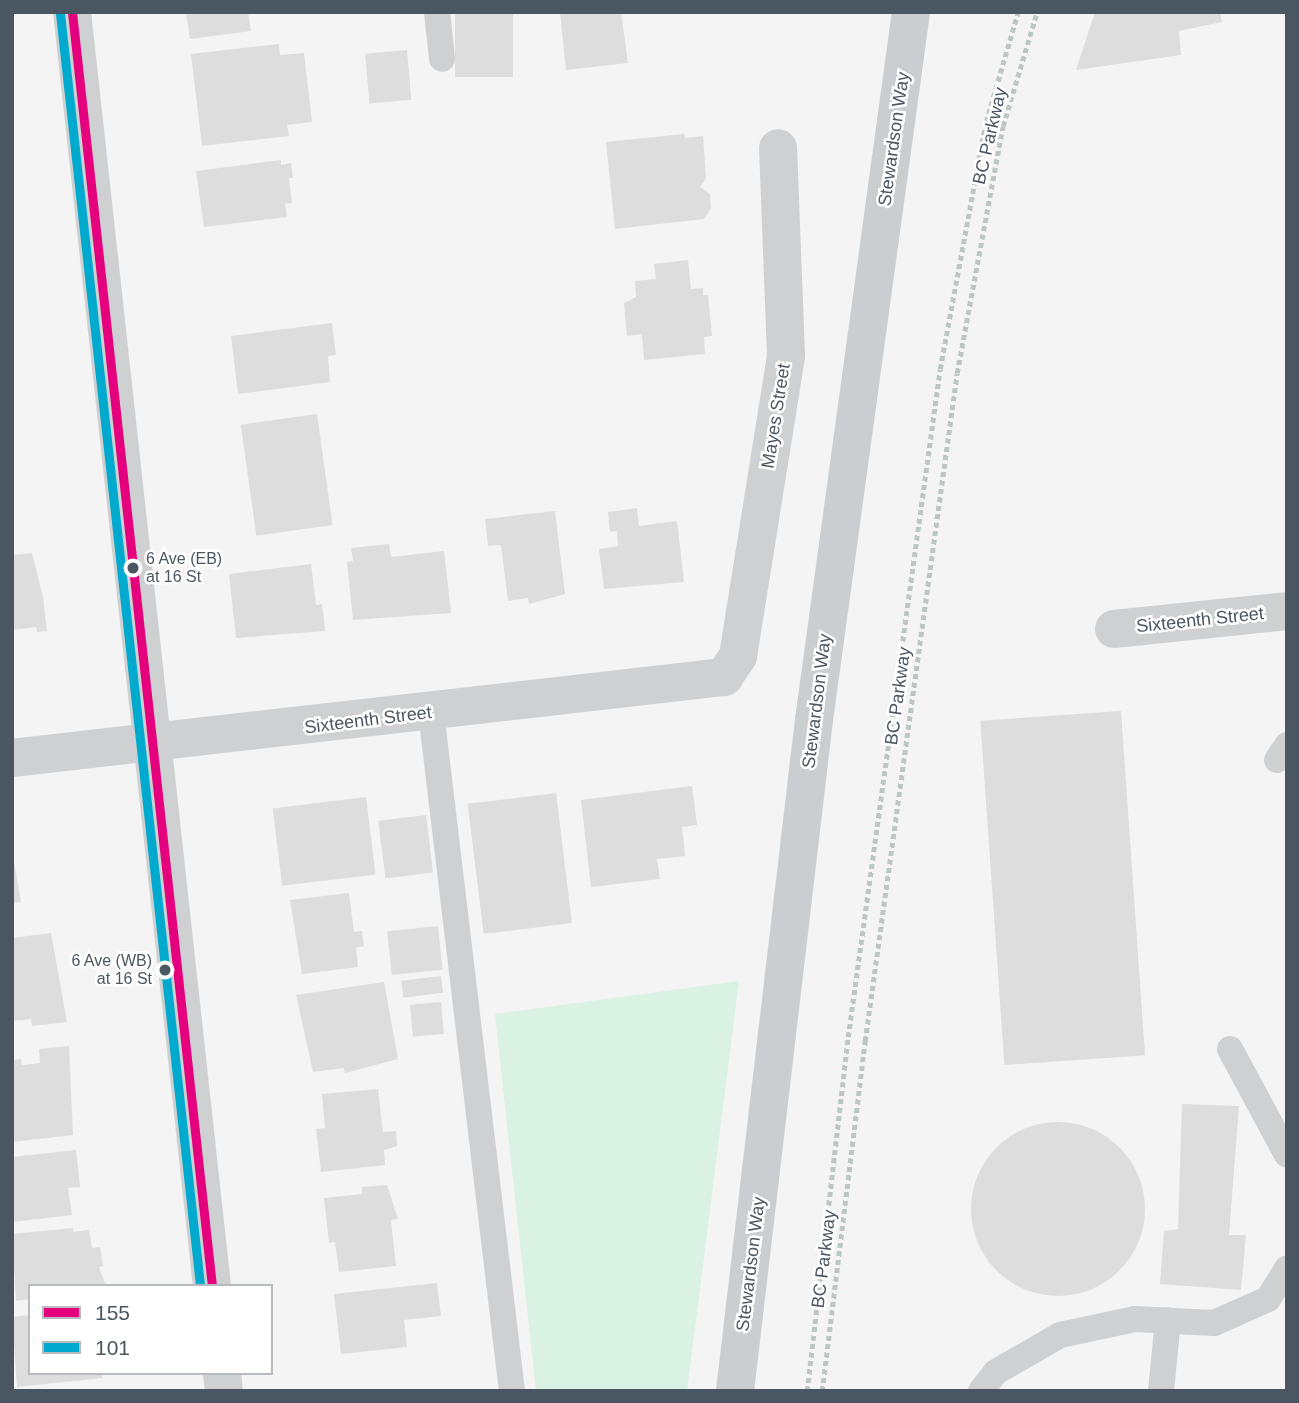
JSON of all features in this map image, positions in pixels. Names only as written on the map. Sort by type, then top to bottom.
[{"type":"main road","name":"Stewardson Way","points":[[735,1391],[814,720],[911,12]]},
{"type":"street","points":[[72,12],[149,742],[212,1284]]},
{"type":"street","name":"Mayes Street","points":[[724,677],[738,656],[786,355],[778,148]]},
{"type":"street","name":"Sixteenth Street","points":[[1114,629],[1287,611]]},
{"type":"street","name":"Sixteenth Street","points":[[12,758],[724,677]]},
{"type":"lane","points":[[437,12],[442,58]]},
{"type":"lane","points":[[431,712],[512,1391]]},
{"type":"lane","points":[[1230,1049],[1287,1155]]},
{"type":"lane","points":[[981,1391],[996,1372],[1060,1335],[1135,1319],[1214,1323],[1268,1299],[1287,1268]]},
{"type":"lane","points":[[1161,1391],[1168,1321]]},
{"type":"path","name":"BC Parkway","points":[[807,1391],[848,1037],[940,369],[986,122],[1018,12]]},
{"type":"path","name":"BC Parkway","points":[[822,1391],[865,1041],[957,373],[1003,126],[1037,12]]},
{"type":"green space","points":[[739,981],[687,1391],[536,1391],[495,1014]]},
{"type":"building","points":[[186,12],[248,12],[251,31],[190,39]]},
{"type":"building","points":[[455,12],[513,12],[513,77],[455,77]]},
{"type":"building","points":[[560,12],[621,12],[628,63],[566,70]]},
{"type":"building","points":[[1095,12],[1220,12],[1222,22],[1179,31],[1181,55],[1076,70]]},
{"type":"building","points":[[279,44],[280,55],[304,53],[312,122],[287,125],[289,136],[202,146],[191,54]]},
{"type":"building","points":[[407,50],[411,100],[370,103],[365,54]]},
{"type":"building","points":[[684,134],[685,138],[703,136],[706,178],[700,187],[710,194],[711,208],[704,219],[615,229],[606,142]]},
{"type":"building","points":[[281,160],[281,165],[291,163],[293,178],[289,178],[292,203],[285,204],[287,217],[204,227],[196,171]]},
{"type":"building","points":[[688,260],[691,289],[703,288],[703,295],[708,295],[712,336],[704,337],[705,354],[644,360],[642,334],[627,336],[624,303],[636,297],[635,281],[656,279],[654,264]]},
{"type":"building","points":[[332,323],[336,355],[328,356],[330,382],[238,394],[231,336]]},
{"type":"building","points":[[317,414],[333,525],[256,536],[241,425]]},
{"type":"building","points":[[637,508],[639,526],[677,521],[684,582],[604,589],[599,549],[618,546],[617,531],[610,532],[608,512]]},
{"type":"building","points":[[555,511],[565,594],[529,604],[528,598],[508,601],[501,545],[488,546],[485,519]]},
{"type":"building","points":[[389,544],[391,557],[444,551],[451,613],[353,620],[347,562],[353,561],[351,548]]},
{"type":"building","points":[[32,553],[43,597],[47,631],[37,632],[36,627],[12,630],[12,555]]},
{"type":"building","points":[[311,564],[316,605],[322,604],[325,631],[236,638],[229,574]]},
{"type":"building","points":[[1121,711],[1145,1055],[1004,1065],[980,721]]},
{"type":"building","points":[[692,786],[697,825],[682,827],[685,856],[657,859],[660,879],[591,887],[581,800]]},
{"type":"building","points":[[556,793],[572,923],[484,934],[468,804]]},
{"type":"building","points":[[366,797],[376,874],[282,886],[273,808]]},
{"type":"building","points":[[426,815],[433,873],[385,878],[378,821]]},
{"type":"building","points":[[12,850],[21,902],[12,903]]},
{"type":"building","points":[[349,893],[354,932],[362,931],[364,946],[356,948],[358,967],[302,974],[290,900]]},
{"type":"building","points":[[438,926],[443,970],[392,975],[387,931]]},
{"type":"building","points":[[51,933],[67,1022],[32,1026],[31,1019],[12,1021],[12,938]]},
{"type":"building","points":[[441,976],[443,993],[403,998],[401,981]]},
{"type":"building","points":[[384,982],[398,1059],[345,1073],[344,1068],[313,1072],[296,995]]},
{"type":"building","points":[[441,1002],[444,1034],[413,1037],[410,1005]]},
{"type":"building","points":[[69,1046],[73,1135],[12,1142],[12,1060],[21,1059],[22,1065],[40,1063],[39,1049]]},
{"type":"building","points":[[378,1089],[383,1132],[396,1131],[397,1146],[384,1150],[385,1165],[321,1172],[316,1129],[325,1128],[322,1094]]},
{"type":"building","points":[[1182,1104],[1239,1106],[1229,1235],[1246,1235],[1241,1290],[1160,1284],[1164,1231],[1178,1229]]},
{"type":"building","points":[[1058,1122],[1091,1129],[1120,1147],[1138,1176],[1145,1209],[1138,1242],[1120,1271],[1091,1289],[1058,1296],[1025,1289],[996,1271],[978,1242],[971,1209],[978,1176],[996,1147],[1025,1129]]},
{"type":"building","points":[[76,1150],[80,1187],[68,1188],[72,1215],[12,1222],[12,1157]]},
{"type":"building","points":[[387,1185],[398,1219],[391,1220],[396,1266],[339,1272],[335,1242],[329,1243],[324,1198],[362,1194],[362,1187]]},
{"type":"building","points":[[73,1228],[73,1232],[89,1230],[92,1248],[100,1247],[103,1266],[99,1267],[105,1284],[28,1284],[28,1299],[16,1301],[12,1234]]},
{"type":"building","points":[[437,1283],[441,1316],[404,1320],[407,1347],[341,1354],[334,1294]]},
{"type":"building","points":[[28,1315],[28,1375],[102,1375],[102,1378],[17,1387],[12,1317]]},
{"type":"transit line","name":"155","points":[[72,12],[212,1284]]},
{"type":"transit line","name":"101","points":[[60,13],[200,1284]]},
{"type":"place","name":"6 Ave (EB) at 16 St","points":[[133,568]]},
{"type":"place","name":"6 Ave (WB) at 16 St","points":[[165,970]]}]
